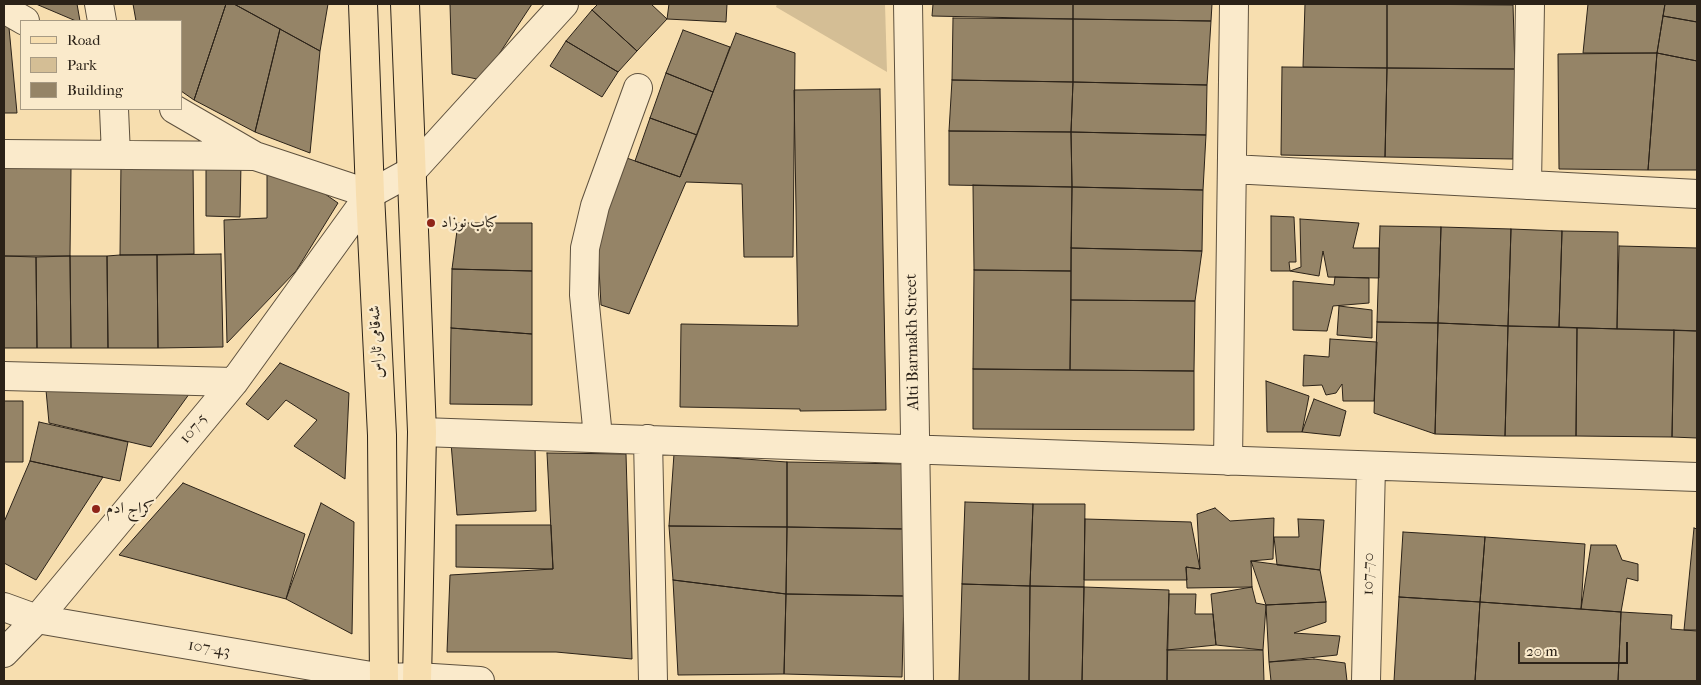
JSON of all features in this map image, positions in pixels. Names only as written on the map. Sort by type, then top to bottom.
[{"type":"main road","name":"شەقامی ئاراس","points":[[364,4],[370,194],[382,435],[384,680]]},
{"type":"main road","points":[[405,4],[422,432],[417,679]]},
{"type":"street","points":[[99,4],[102,20]]},
{"type":"street","points":[[176,110],[255,156],[370,194],[412,171],[564,4]]},
{"type":"street","name":"Alti Barmakh Street","points":[[908,4],[919,681]]},
{"type":"street","points":[[1228,461],[1234,4]]},
{"type":"street","points":[[1526,185],[1530,4]]},
{"type":"street","points":[[4,8],[23,20]]},
{"type":"street","points":[[598,437],[584,295],[585,248],[595,206],[638,88]]},
{"type":"street","points":[[114,110],[116,155]]},
{"type":"street","points":[[4,154],[255,156]]},
{"type":"street","points":[[1232,169],[1697,194]]},
{"type":"street","name":"107-5","points":[[4,653],[37,619],[234,382],[370,194]]},
{"type":"street","points":[[4,376],[234,382]]},
{"type":"street","points":[[422,432],[1697,477]]},
{"type":"street","points":[[648,439],[653,681]]},
{"type":"street","name":"107-70","points":[[1366,681],[1371,466]]},
{"type":"street","name":"107-43","points":[[4,607],[37,619],[384,680],[480,681]]},
{"type":"green space","points":[[777,4],[885,4],[887,72],[776,7]]},
{"type":"building","points":[[36,4],[77,4],[80,20],[74,20]]},
{"type":"building","points":[[133,4],[226,4],[194,100],[182,92],[182,20],[136,20]]},
{"type":"building","points":[[226,4],[234,4],[280,29],[255,132],[194,100]]},
{"type":"building","points":[[234,4],[328,4],[320,51]]},
{"type":"building","points":[[450,4],[532,4],[482,80],[452,74]]},
{"type":"building","points":[[598,4],[651,4],[667,19],[637,51],[592,10]]},
{"type":"building","points":[[669,4],[727,4],[726,22],[667,19]]},
{"type":"building","points":[[933,4],[1073,4],[1073,19],[932,16]]},
{"type":"building","points":[[1073,4],[1212,4],[1211,21],[1073,19]]},
{"type":"building","points":[[1305,4],[1387,4],[1387,68],[1303,67]]},
{"type":"building","points":[[1387,4],[1513,5],[1515,69],[1387,68]]},
{"type":"building","points":[[1588,4],[1665,4],[1657,53],[1583,53]]},
{"type":"building","points":[[1665,4],[1697,4],[1697,22],[1663,16]]},
{"type":"building","points":[[592,10],[637,51],[618,72],[566,41]]},
{"type":"building","points":[[4,15],[8,17],[17,113],[4,113]]},
{"type":"building","points":[[1663,16],[1697,22],[1697,61],[1657,53]]},
{"type":"building","points":[[953,18],[1073,19],[1073,82],[952,80]]},
{"type":"building","points":[[1073,19],[1211,21],[1207,85],[1073,82]]},
{"type":"building","points":[[280,29],[320,51],[310,153],[255,132]]},
{"type":"building","points":[[683,30],[730,47],[713,92],[666,73]]},
{"type":"building","points":[[736,33],[795,53],[793,257],[744,257],[742,184],[686,182],[629,314],[601,305],[597,233],[624,157],[680,177]]},
{"type":"building","points":[[566,41],[618,72],[602,97],[550,66]]},
{"type":"building","points":[[1657,53],[1648,170],[1559,169],[1558,54]]},
{"type":"building","points":[[1657,53],[1697,61],[1697,170],[1648,170]]},
{"type":"building","points":[[1282,67],[1387,68],[1385,157],[1281,155]]},
{"type":"building","points":[[1387,68],[1515,69],[1513,159],[1385,157]]},
{"type":"building","points":[[666,73],[713,92],[697,135],[650,118]]},
{"type":"building","points":[[952,80],[1073,82],[1071,132],[949,131]]},
{"type":"building","points":[[1073,82],[1207,85],[1206,135],[1071,132]]},
{"type":"building","points":[[880,89],[886,410],[800,411],[800,409],[680,407],[681,324],[798,326],[794,90]]},
{"type":"building","points":[[650,118],[697,135],[680,177],[635,161]]},
{"type":"building","points":[[949,131],[1071,132],[1072,187],[949,185]]},
{"type":"building","points":[[1071,132],[1206,135],[1203,190],[1072,187]]},
{"type":"building","points":[[206,159],[241,163],[240,217],[206,216]]},
{"type":"building","points":[[121,162],[193,165],[194,254],[120,255]]},
{"type":"building","points":[[267,165],[305,180],[338,203],[296,271],[227,343],[224,220],[267,218]]},
{"type":"building","points":[[4,167],[71,168],[70,256],[4,256]]},
{"type":"building","points":[[973,185],[1072,187],[1071,271],[974,270]]},
{"type":"building","points":[[1072,187],[1203,190],[1202,251],[1071,248]]},
{"type":"building","points":[[1271,216],[1294,217],[1296,262],[1289,262],[1290,271],[1271,271]]},
{"type":"building","points":[[1300,219],[1359,223],[1353,248],[1379,248],[1379,278],[1328,277],[1323,251],[1319,276],[1290,271],[1301,267]]},
{"type":"building","points":[[458,223],[532,223],[532,271],[452,269]]},
{"type":"building","points":[[1380,226],[1441,227],[1438,323],[1377,322]]},
{"type":"building","points":[[1441,227],[1511,229],[1508,326],[1438,323]]},
{"type":"building","points":[[1511,229],[1562,231],[1559,327],[1508,326]]},
{"type":"building","points":[[1562,231],[1618,232],[1617,329],[1559,327]]},
{"type":"building","points":[[1619,246],[1697,248],[1697,331],[1617,329]]},
{"type":"building","points":[[1071,248],[1202,251],[1195,301],[1071,300]]},
{"type":"building","points":[[221,254],[223,347],[158,348],[157,255]]},
{"type":"building","points":[[157,255],[158,348],[108,348],[107,256]]},
{"type":"building","points":[[4,256],[36,257],[37,348],[4,348]]},
{"type":"building","points":[[70,256],[107,256],[108,348],[71,348]]},
{"type":"building","points":[[70,256],[71,348],[37,348],[36,257]]},
{"type":"building","points":[[452,269],[532,271],[532,334],[451,328]]},
{"type":"building","points":[[974,270],[1071,271],[1070,370],[973,369]]},
{"type":"building","points":[[1335,277],[1369,278],[1369,303],[1333,306],[1327,331],[1293,330],[1293,281],[1334,285]]},
{"type":"building","points":[[1071,300],[1195,301],[1194,371],[1070,370]]},
{"type":"building","points":[[1339,306],[1372,310],[1372,338],[1337,335]]},
{"type":"building","points":[[1377,322],[1438,323],[1435,434],[1374,413]]},
{"type":"building","points":[[1438,323],[1508,326],[1505,436],[1435,434]]},
{"type":"building","points":[[1508,326],[1577,328],[1576,436],[1505,436]]},
{"type":"building","points":[[451,328],[532,334],[532,405],[450,404]]},
{"type":"building","points":[[1577,328],[1674,330],[1672,437],[1576,436]]},
{"type":"building","points":[[1674,330],[1697,331],[1697,438],[1672,437]]},
{"type":"building","points":[[1330,339],[1377,342],[1374,401],[1343,401],[1342,384],[1336,393],[1326,395],[1322,385],[1303,386],[1304,355],[1329,357]]},
{"type":"building","points":[[280,363],[349,393],[345,479],[294,446],[317,420],[286,400],[268,420],[246,404]]},
{"type":"building","points":[[973,369],[1194,371],[1194,430],[973,429]]},
{"type":"building","points":[[1266,381],[1309,396],[1302,432],[1267,432]]},
{"type":"building","points":[[46,390],[192,390],[151,447],[49,423]]},
{"type":"building","points":[[1314,399],[1346,411],[1340,436],[1302,432]]},
{"type":"building","points":[[4,401],[23,401],[23,462],[4,462]]},
{"type":"building","points":[[39,422],[128,442],[120,481],[30,461]]},
{"type":"building","points":[[535,441],[536,511],[457,515],[451,443]]},
{"type":"building","points":[[547,453],[626,454],[632,659],[556,652],[447,652],[450,575],[553,569]]},
{"type":"building","points":[[674,454],[787,462],[787,527],[669,526]]},
{"type":"building","points":[[30,461],[103,477],[36,580],[4,563],[4,522]]},
{"type":"building","points":[[787,462],[906,464],[905,529],[787,527]]},
{"type":"building","points":[[183,483],[305,534],[286,599],[119,555]]},
{"type":"building","points":[[965,502],[1033,504],[1030,586],[962,584]]},
{"type":"building","points":[[321,503],[354,522],[352,634],[286,599]]},
{"type":"building","points":[[1033,504],[1085,504],[1084,587],[1030,586]]},
{"type":"building","points":[[1215,508],[1230,521],[1274,518],[1273,559],[1251,561],[1252,587],[1187,588],[1186,567],[1200,569],[1197,514]]},
{"type":"building","points":[[1085,519],[1191,522],[1200,569],[1186,567],[1187,580],[1084,580]]},
{"type":"building","points":[[1298,519],[1324,520],[1320,570],[1277,565],[1274,537],[1299,537]]},
{"type":"building","points":[[456,525],[551,525],[553,569],[456,567]]},
{"type":"building","points":[[669,526],[787,527],[786,594],[673,580]]},
{"type":"building","points":[[787,527],[905,529],[904,596],[786,594]]},
{"type":"building","points":[[1694,528],[1697,529],[1697,630],[1684,630]]},
{"type":"building","points":[[1403,532],[1485,537],[1480,602],[1399,597]]},
{"type":"building","points":[[1485,537],[1585,544],[1581,609],[1480,602]]},
{"type":"building","points":[[1591,545],[1616,545],[1622,560],[1638,564],[1638,581],[1627,578],[1621,612],[1581,609]]},
{"type":"building","points":[[1251,561],[1320,570],[1326,602],[1266,605]]},
{"type":"building","points":[[673,580],[786,594],[784,674],[678,675]]},
{"type":"building","points":[[962,584],[1030,586],[1029,681],[959,681]]},
{"type":"building","points":[[1030,586],[1084,587],[1082,681],[1029,681]]},
{"type":"building","points":[[1084,587],[1169,590],[1167,681],[1082,681]]},
{"type":"building","points":[[1252,587],[1256,603],[1266,605],[1263,650],[1216,645],[1211,594]]},
{"type":"building","points":[[786,594],[904,596],[902,677],[784,674]]},
{"type":"building","points":[[1169,594],[1196,594],[1195,614],[1213,614],[1216,645],[1167,650]]},
{"type":"building","points":[[1399,597],[1480,602],[1475,681],[1394,681]]},
{"type":"building","points":[[1326,602],[1326,622],[1294,633],[1340,636],[1337,655],[1269,662],[1266,605]]},
{"type":"building","points":[[1480,602],[1621,612],[1618,681],[1475,681]]},
{"type":"building","points":[[1621,612],[1672,615],[1671,629],[1697,631],[1697,681],[1618,681]]},
{"type":"building","points":[[1167,650],[1263,650],[1264,681],[1167,681]]},
{"type":"building","points":[[1314,659],[1345,663],[1347,681],[1271,681],[1269,662]]},
{"type":"place","name":"كباب نوزاد","points":[[431,223]]},
{"type":"place","name":"كراج ادم","points":[[96,509]]}]
